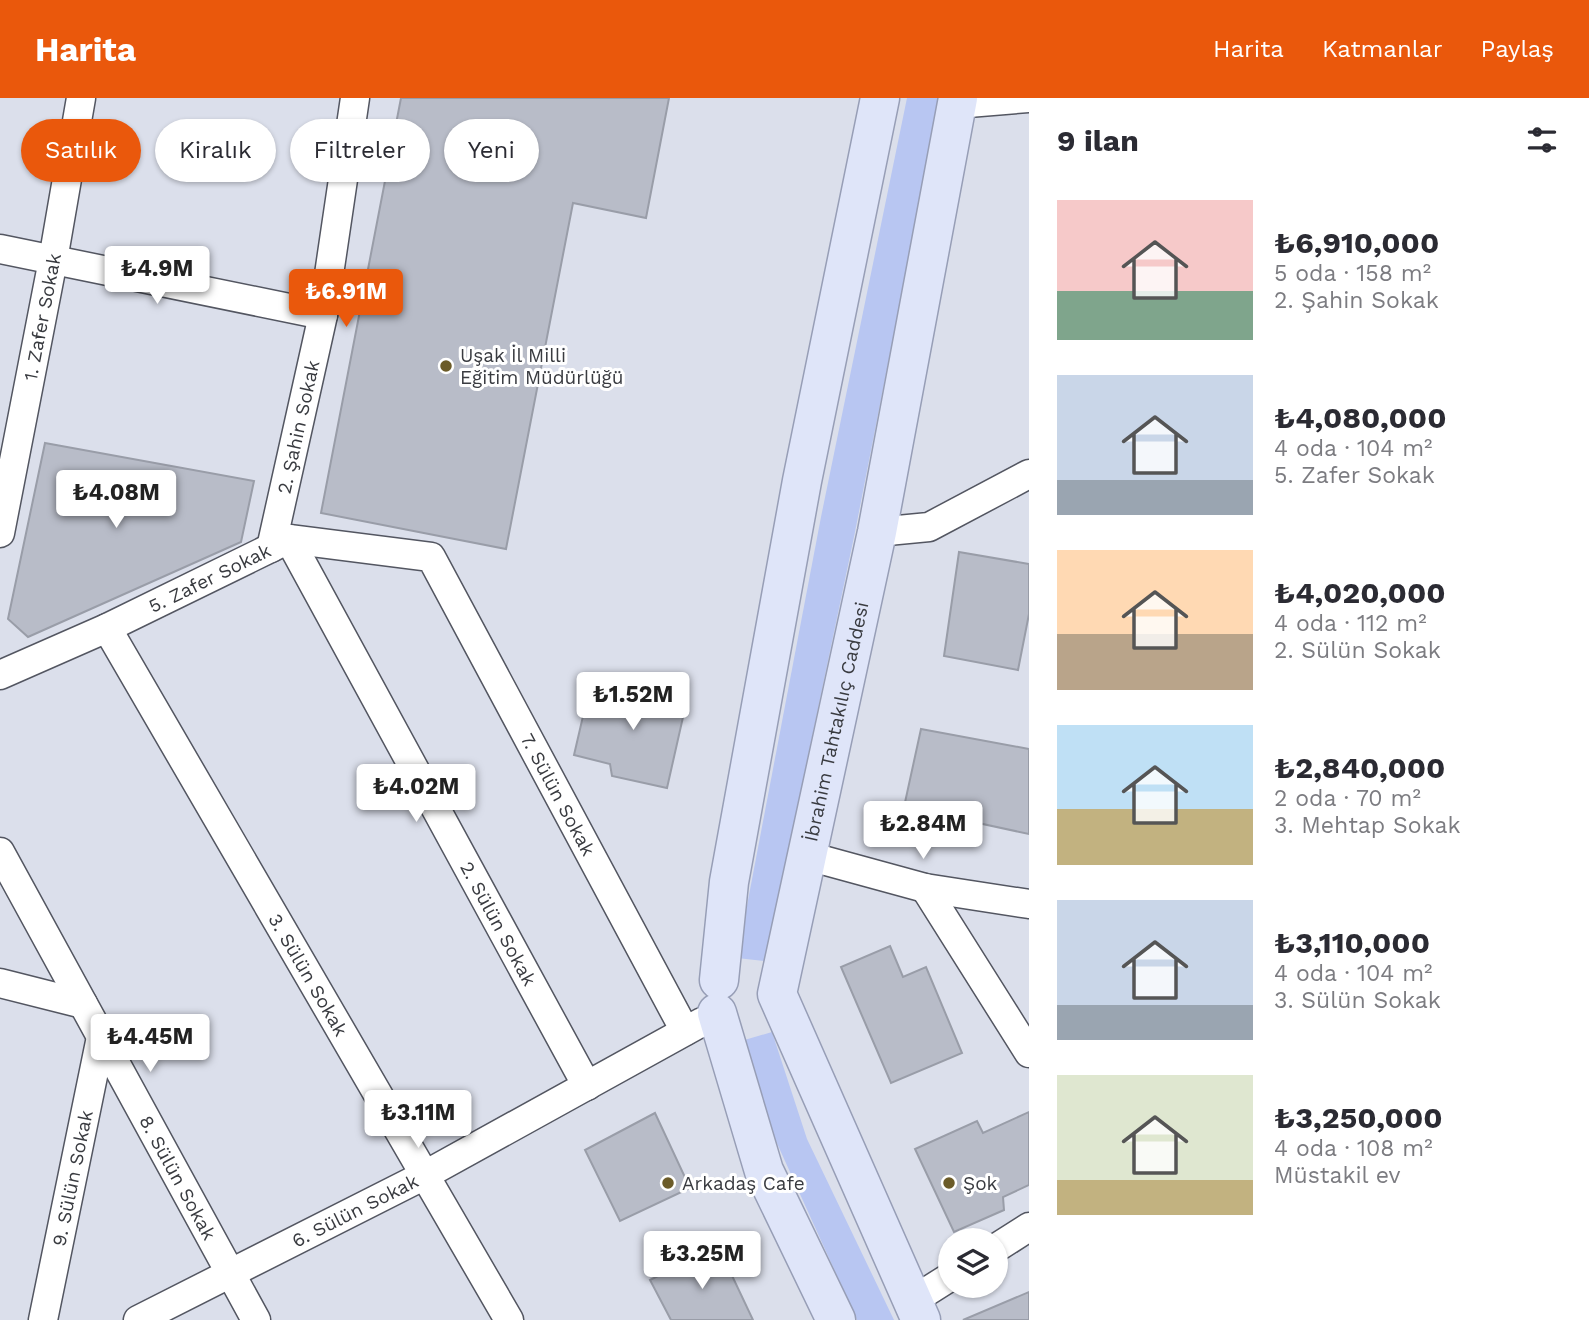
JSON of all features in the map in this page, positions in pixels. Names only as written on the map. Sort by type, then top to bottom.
[{"type":"main road","points":[[828,1317],[764,1171],[707,1008],[802,481],[880,98]]},
{"type":"main road","name":"İbrahim Tahtakılıç Caddesi","points":[[777,994],[877,532],[957,101]]},
{"type":"main road","points":[[707,1008],[734,969],[753,968],[769,977],[916,1310]]},
{"type":"main road","points":[[707,1008],[729,1026],[746,1031],[763,1026],[775,1012],[777,994]]},
{"type":"street","name":"1. Zafer Sokak","points":[[0,533],[53,260],[81,98]]},
{"type":"street","name":"2. Şahin Sokak","points":[[280,543],[323,315],[355,98]]},
{"type":"street","points":[[957,101],[1029,98]]},
{"type":"street","points":[[0,249],[323,315]]},
{"type":"street","points":[[877,532],[929,527],[1029,474]]},
{"type":"street","name":"5. Zafer Sokak","points":[[0,675],[107,628],[280,543],[431,557]]},
{"type":"street","name":"2. Sülün Sokak","points":[[280,543],[587,1086]]},
{"type":"street","name":"7. Sülün Sokak","points":[[431,557],[707,1008]]},
{"type":"street","name":"3. Sülün Sokak","points":[[107,628],[509,1320]]},
{"type":"street","name":"8. Sülün Sokak","points":[[0,852],[256,1320]]},
{"type":"street","points":[[808,856],[925,888],[1029,904]]},
{"type":"street","points":[[925,888],[1029,1053]]},
{"type":"street","points":[[0,983],[83,1004]]},
{"type":"street","name":"6. Sülün Sokak","points":[[138,1320],[230,1271],[425,1175],[587,1086],[707,1008]]},
{"type":"street","name":"9. Sülün Sokak","points":[[43,1320],[101,1037]]},
{"type":"street","points":[[1008,1240],[1029,1227]]},
{"type":"street","points":[[916,1310],[938,1289]]},
{"type":"shaded area","points":[[907,98],[940,98],[855,532],[765,961],[737,958],[821,517]]},
{"type":"shaded area","points":[[772,1032],[807,1139],[894,1320],[857,1320],[766,1119],[741,1041]]},
{"type":"building","name":"Uşak İl Milli Eğitim Müdürlüğü","points":[[401,98],[669,98],[646,218],[573,203],[506,549],[321,513],[385,182],[430,182],[430,119],[397,119]]},
{"type":"building","points":[[45,443],[254,481],[241,542],[28,637],[8,619]]},
{"type":"building","points":[[959,552],[1029,564],[1029,614],[1018,670],[944,656]]},
{"type":"building","points":[[631,682],[688,695],[667,788],[612,776],[610,764],[574,755],[590,686],[628,695]]},
{"type":"building","points":[[921,729],[1029,749],[1029,834],[904,807]]},
{"type":"building","points":[[890,946],[903,977],[926,967],[962,1053],[891,1083],[841,967]]},
{"type":"building","points":[[1029,1112],[1029,1185],[1003,1197],[1004,1210],[963,1228],[952,1228],[915,1149],[977,1121],[983,1133]]},
{"type":"building","points":[[655,1113],[690,1188],[620,1221],[585,1150]]},
{"type":"building","points":[[718,1246],[753,1320],[671,1320],[650,1280]]},
{"type":"building","points":[[1029,1292],[1029,1320],[963,1320]]},
{"type":"place","name":"Uşak İl Milli Eğitim Müdürlüğü","points":[[446,366]]},
{"type":"place","name":"Arkadaş Cafe","points":[[668,1183]]},
{"type":"place","name":"Şok","points":[[949,1183]]}]
